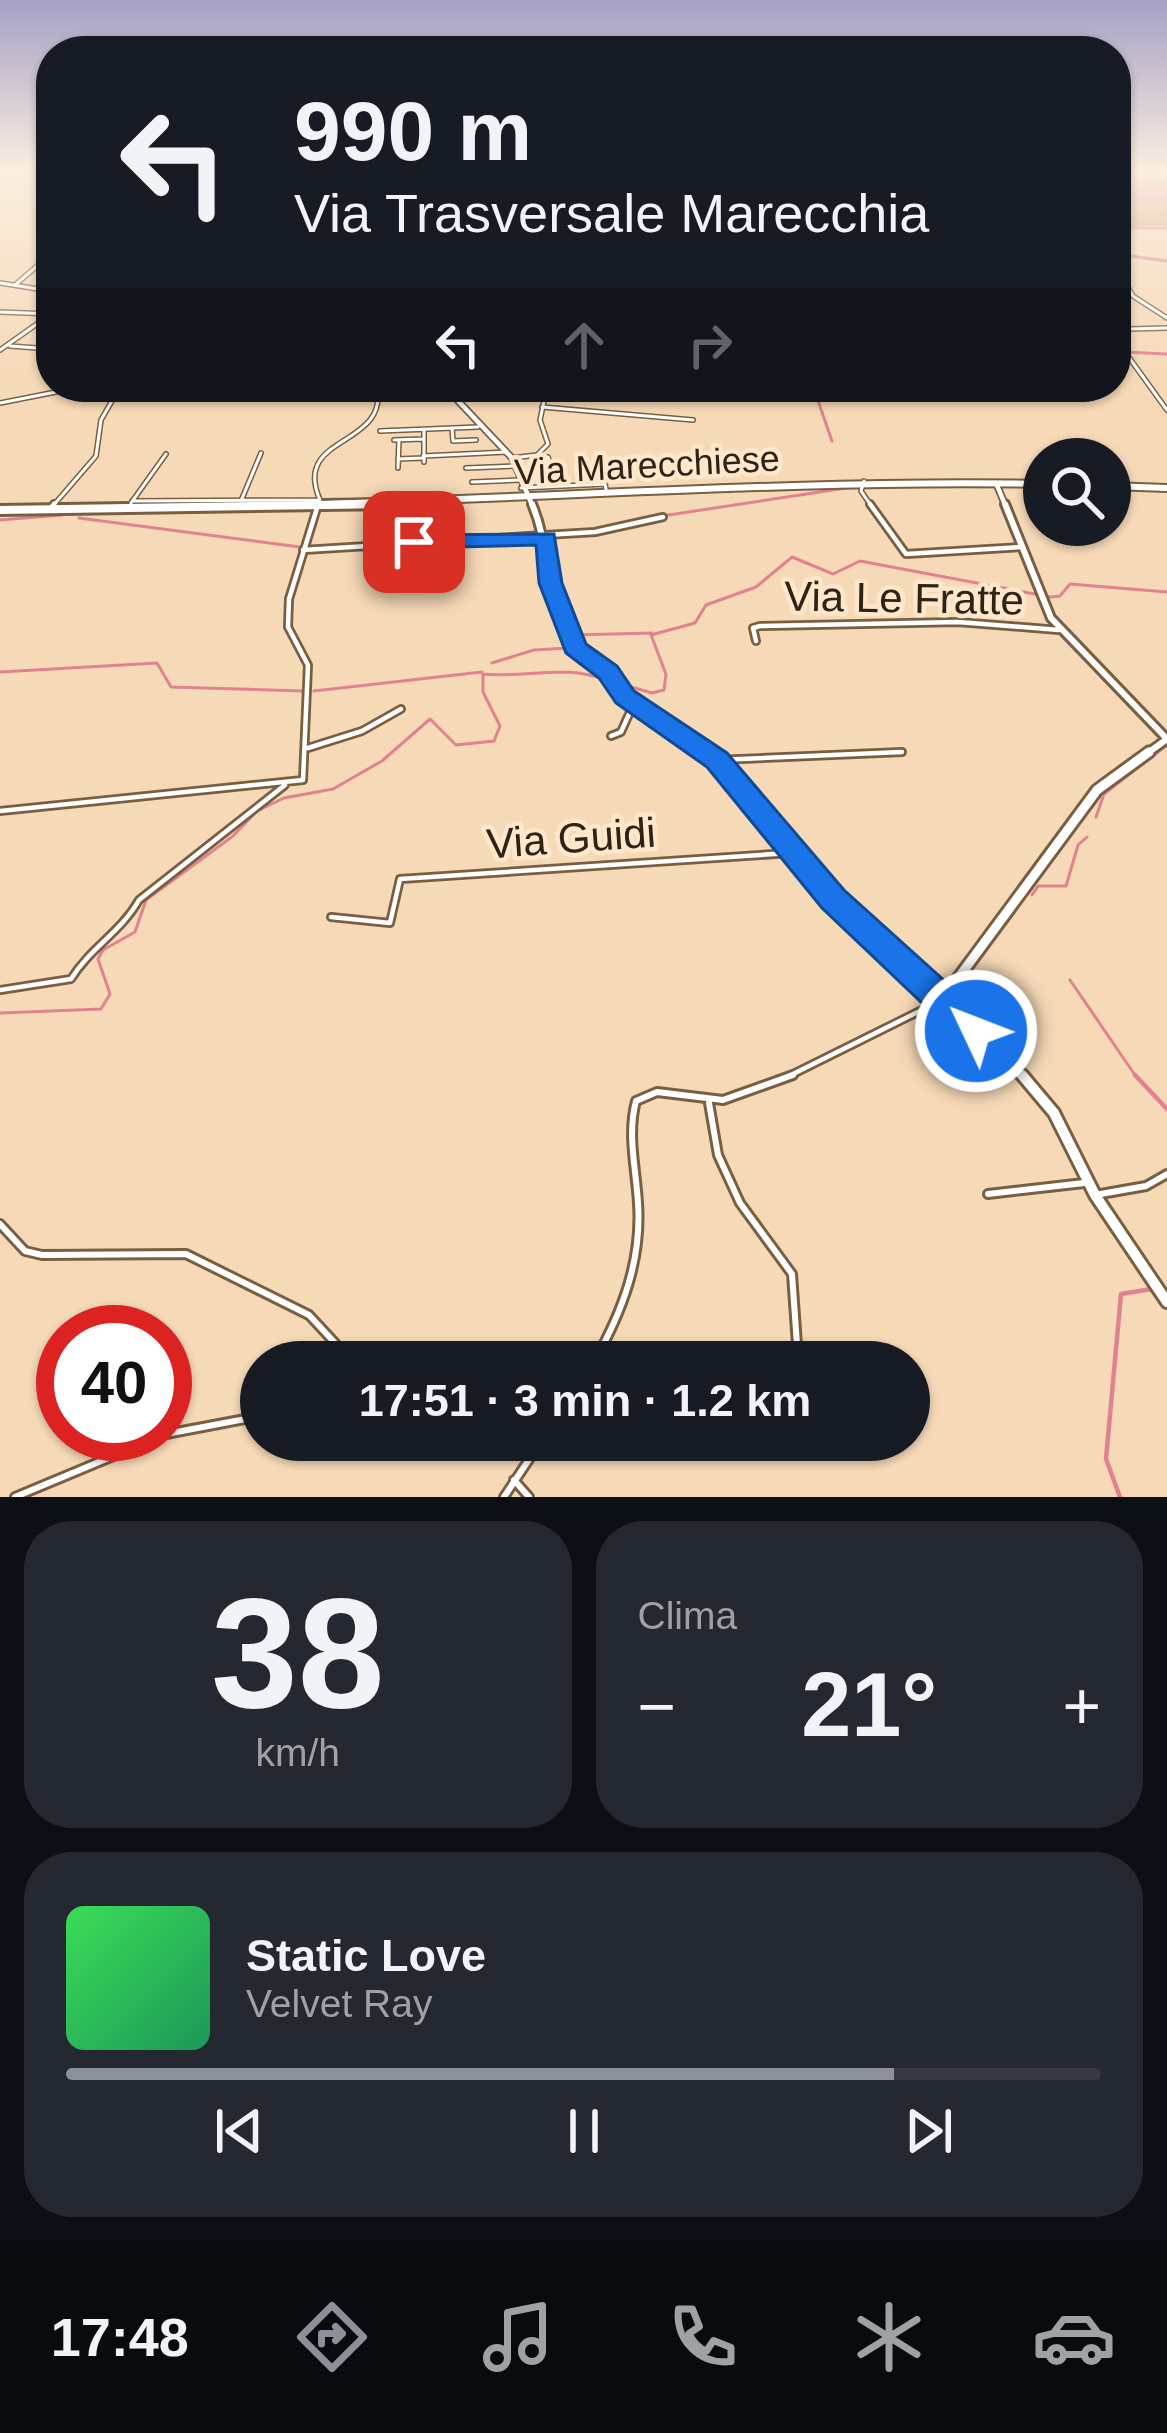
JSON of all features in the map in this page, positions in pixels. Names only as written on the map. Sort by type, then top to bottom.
[{"type":"main road","name":"Via Marecchiese","points":[[0,510],[510,499],[522,489],[607,494],[864,481],[1023,484]]},
{"type":"main road","points":[[1131,487],[1167,488]]},
{"type":"street","points":[[14,286],[36,267]]},
{"type":"street","points":[[0,283],[36,289]]},
{"type":"street","points":[[1131,293],[1167,318]]},
{"type":"street","points":[[0,312],[36,313]]},
{"type":"street","points":[[4,347],[36,325]]},
{"type":"street","points":[[1131,328],[1167,328]]},
{"type":"street","points":[[4,347],[36,348]]},
{"type":"street","points":[[1131,360],[1167,410]]},
{"type":"street","points":[[0,403],[36,395]]},
{"type":"street","points":[[50,508],[92,462],[101,420],[111,402]]},
{"type":"street","points":[[0,811],[304,780],[308,665],[288,627],[289,599],[320,504],[316,495],[320,458],[341,435],[375,421],[380,402]]},
{"type":"street","points":[[457,402],[511,458],[547,538],[550,583],[568,637],[634,703],[717,760],[790,853],[976,1031],[1054,1113],[1095,1195],[1167,1302]]},
{"type":"street","points":[[533,457],[548,444],[540,420],[543,402]]},
{"type":"street","points":[[542,406],[693,420]]},
{"type":"street","points":[[380,431],[478,427]]},
{"type":"street","points":[[452,428],[453,441],[476,440]]},
{"type":"street","points":[[423,459],[424,430]]},
{"type":"street","points":[[398,468],[396,440],[424,439]]},
{"type":"street","points":[[242,500],[261,453]]},
{"type":"street","points":[[130,504],[166,454]]},
{"type":"street","points":[[398,459],[548,457],[553,472]]},
{"type":"street","points":[[466,468],[511,458]]},
{"type":"street","points":[[864,481],[861,491],[906,554],[1021,547]]},
{"type":"street","points":[[472,482],[522,489]]},
{"type":"street","points":[[996,483],[1059,631]]},
{"type":"street","points":[[130,504],[242,500],[320,504]]},
{"type":"street","points":[[303,550],[483,536],[547,538],[614,532],[663,518]]},
{"type":"street","name":"Via Le Fratte","points":[[756,641],[753,628],[760,626],[958,622],[1059,631],[1167,739]]},
{"type":"street","points":[[611,736],[620,732],[634,703]]},
{"type":"street","points":[[305,748],[362,731],[401,709]]},
{"type":"street","points":[[604,1341],[635,1273],[640,1239],[632,1122],[636,1101],[652,1091],[709,1103],[822,1066],[941,1000],[1097,790],[1167,739]]},
{"type":"street","points":[[717,760],[902,752]]},
{"type":"street","points":[[0,990],[71,979],[87,953],[125,924],[139,900],[285,785]]},
{"type":"street","name":"Via Guidi","points":[[331,917],[390,923],[400,879],[790,853]]},
{"type":"street","points":[[976,1031],[1025,1026]]},
{"type":"street","points":[[709,1103],[718,1154],[740,1203],[792,1274],[797,1341]]},
{"type":"street","points":[[1095,1195],[1146,1186],[1167,1174]]},
{"type":"street","points":[[988,1194],[1088,1183]]},
{"type":"street","points":[[0,1224],[25,1251],[42,1255],[186,1254],[309,1315],[333,1341]]},
{"type":"street","points":[[15,1497],[183,1428],[240,1416]]},
{"type":"street","points":[[504,1497],[527,1461]]},
{"type":"street","points":[[514,1480],[529,1497]]},
{"type":"waterway","points":[[1131,256],[1167,261]]},
{"type":"waterway","points":[[1131,352],[1167,354]]},
{"type":"waterway","points":[[818,402],[832,441]]},
{"type":"waterway","points":[[662,516],[859,486]]},
{"type":"waterway","points":[[0,520],[62,515]]},
{"type":"waterway","points":[[79,518],[300,547]]},
{"type":"waterway","points":[[610,530],[636,525]]},
{"type":"waterway","points":[[387,543],[509,535]]},
{"type":"waterway","points":[[309,547],[377,543]]},
{"type":"waterway","points":[[614,682],[652,693],[664,690],[666,674],[651,635],[695,623],[706,605],[756,587],[792,557],[833,574],[860,561],[1051,597],[1060,596],[1070,584],[1167,592]]},
{"type":"waterway","points":[[573,635],[652,633]]},
{"type":"waterway","points":[[492,663],[534,650],[569,648]]},
{"type":"waterway","points":[[0,672],[157,663],[171,687],[302,691]]},
{"type":"waterway","points":[[314,691],[482,672]]},
{"type":"waterway","points":[[0,1013],[101,1009],[110,994],[98,959],[103,950],[135,932],[146,900],[233,836],[257,811],[284,798],[333,789],[382,761],[430,719],[456,745],[494,741],[500,726],[483,692],[483,674],[561,672],[605,680]]},
{"type":"waterway","points":[[1096,817],[1104,794],[1167,745]]},
{"type":"waterway","points":[[1032,895],[1038,886],[1066,886],[1078,845],[1087,837]]},
{"type":"waterway","points":[[1070,980],[1137,1078]]},
{"type":"waterway","points":[[1135,1075],[1167,1109]]},
{"type":"waterway","points":[[1120,1497],[1106,1459],[1121,1294],[1152,1289]]},
{"type":"route","points":[[414,542],[483,536],[547,538],[550,583],[575,648],[608,672],[625,697],[717,760],[833,899],[976,1031]]}]
